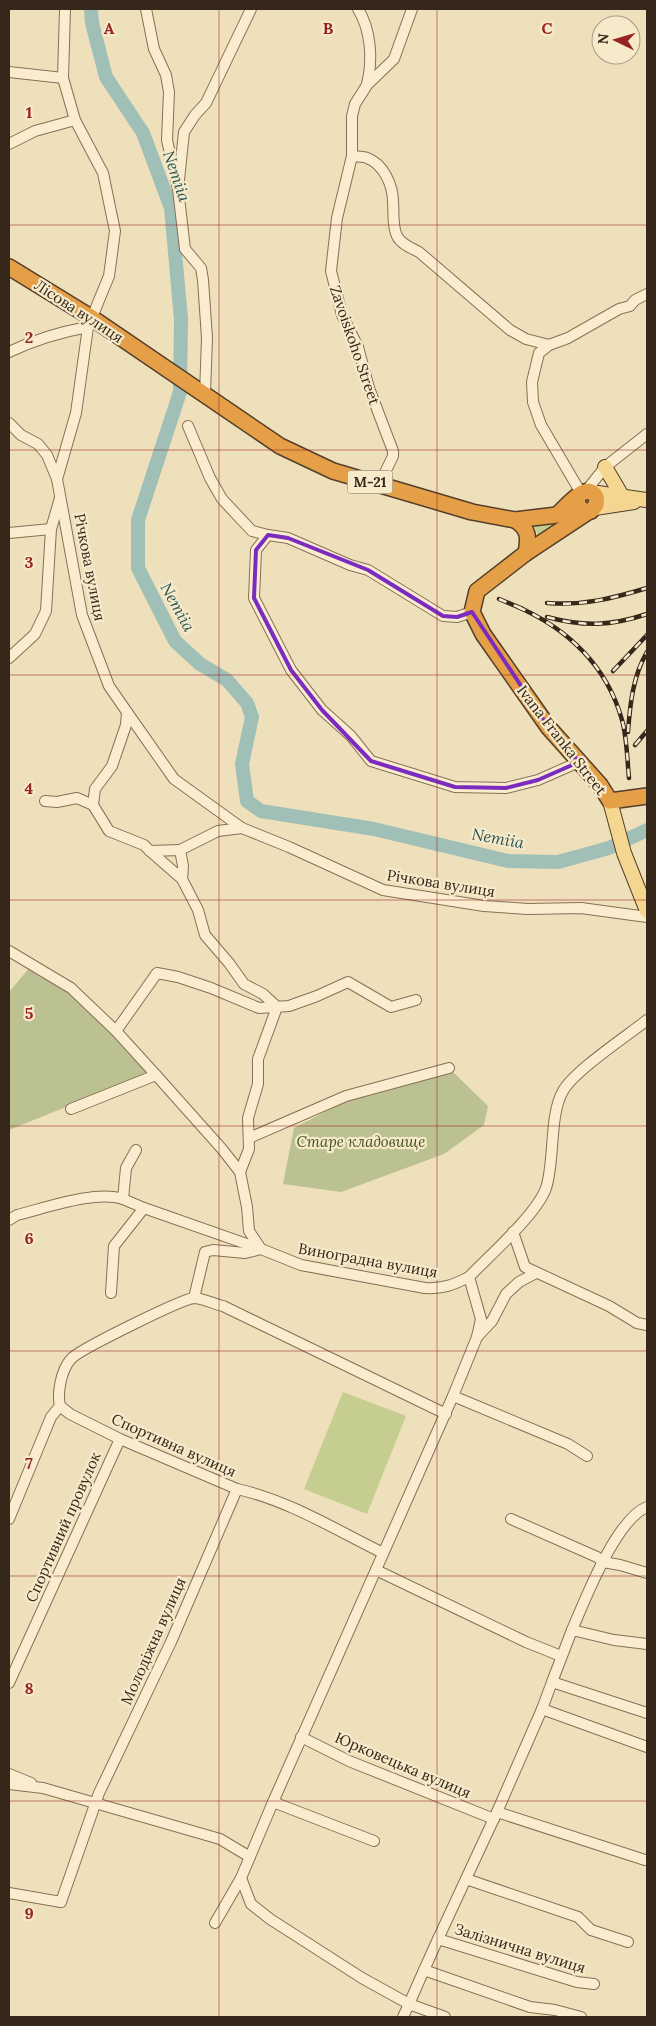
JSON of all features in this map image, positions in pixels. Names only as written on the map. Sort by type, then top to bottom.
[{"type":"highway","name":"Лісова вулиця","points":[[9,267],[90,322],[148,356],[205,394]]},
{"type":"highway","name":"М-21","points":[[205,394],[280,446],[333,471],[380,485],[472,512],[515,520],[579,505]]},
{"type":"highway","points":[[472,612],[477,591],[526,553],[579,505]]},
{"type":"highway","points":[[515,520],[524,526],[528,532],[529,538],[526,553]]},
{"type":"highway","name":"Ivana Franka Street","points":[[472,612],[483,634],[549,728],[600,785],[610,802]]},
{"type":"highway","points":[[610,802],[647,796]]},
{"type":"main road","points":[[606,467],[622,496]]},
{"type":"main road","points":[[579,505],[622,496],[647,500]]},
{"type":"main road","points":[[579,505],[647,500]]},
{"type":"main road","name":"Ivana Franka Street","points":[[610,802],[624,853],[647,911]]},
{"type":"street","points":[[58,479],[76,413],[90,322],[109,276],[115,231],[103,173],[75,120],[62,78],[65,9]]},
{"type":"street","points":[[146,9],[154,49],[166,75],[169,92],[168,140],[178,189],[185,249],[201,268],[204,280],[207,338],[205,394]]},
{"type":"street","points":[[178,189],[184,132],[194,115],[206,103],[251,9]]},
{"type":"street","name":"Zavoiskoho Street","points":[[358,9],[368,33],[370,74],[367,85]]},
{"type":"street","name":"Zavoiskoho Street","points":[[380,485],[393,456],[393,451],[369,388],[358,347],[342,316],[331,271],[338,218],[352,156],[352,116],[355,104],[367,85],[394,58],[412,9]]},
{"type":"street","points":[[9,72],[62,78]]},
{"type":"street","points":[[9,144],[34,131],[75,120]]},
{"type":"street","points":[[352,156],[367,158],[378,164],[386,177],[393,191],[394,224],[397,236],[402,242],[419,252],[510,330],[526,340],[549,345]]},
{"type":"street","points":[[647,294],[635,300],[630,306],[619,309],[568,338],[549,345],[539,353],[532,382],[533,402],[541,425],[579,505],[606,467],[647,434]]},
{"type":"street","points":[[9,352],[26,343],[90,322]]},
{"type":"street","name":"Річкова вулиця","points":[[9,423],[21,435],[38,444],[47,455],[58,479],[62,494],[66,532],[82,615],[109,686],[174,779],[242,828],[289,847],[383,890],[484,906],[528,909],[581,908],[647,917]]},
{"type":"street","points":[[188,426],[210,478],[222,499],[252,531],[268,536],[288,538],[350,565],[368,570],[443,616],[457,617],[472,612]]},
{"type":"street","points":[[9,658],[35,634],[46,611],[51,529],[62,494]]},
{"type":"street","points":[[9,533],[51,529]]},
{"type":"street","points":[[268,536],[256,550],[254,598],[291,670],[322,710],[351,736],[371,761],[455,787],[506,788],[538,780],[579,762]]},
{"type":"street","points":[[93,805],[96,789],[112,766],[126,725],[127,712]]},
{"type":"street","points":[[45,801],[57,802],[77,798],[93,805],[109,831],[144,846],[182,879],[198,910],[205,935],[244,984],[263,994],[277,1007]]},
{"type":"street","name":"Річкова вулиця","points":[[180,850],[218,831],[242,828]]},
{"type":"street","points":[[150,851],[180,850],[183,866],[182,879]]},
{"type":"street","points":[[9,951],[71,988],[116,1031],[222,1149],[240,1172],[247,1207],[249,1231],[261,1249],[245,1253],[214,1250],[205,1252],[194,1298]]},
{"type":"street","points":[[116,1031],[157,973],[178,977],[211,988],[259,1008],[289,1006],[348,982],[390,1007],[416,1000]]},
{"type":"street","points":[[240,1172],[249,1149],[248,1118],[258,1084],[258,1059],[277,1007]]},
{"type":"street","points":[[215,1923],[241,1878],[300,1737],[446,1414],[477,1337],[481,1319],[469,1277],[539,1202],[546,1188],[558,1104],[564,1088],[580,1072],[647,1020]]},
{"type":"street","points":[[249,1138],[346,1096],[449,1068]]},
{"type":"street","points":[[72,1109],[156,1075]]},
{"type":"street","points":[[9,1220],[17,1214],[86,1198],[117,1197],[124,1199],[126,1168],[136,1150]]},
{"type":"street","name":"Виноградна вулиця","points":[[124,1199],[144,1208],[261,1249],[301,1266],[440,1289],[453,1286],[469,1277]]},
{"type":"street","points":[[111,1293],[114,1246],[144,1208]]},
{"type":"street","points":[[513,1232],[525,1267],[609,1306],[642,1324],[647,1330]]},
{"type":"street","points":[[477,1337],[492,1321],[506,1294],[520,1282],[536,1273]]},
{"type":"street","points":[[9,1519],[51,1417],[60,1406],[58,1398],[63,1375],[71,1358],[104,1339],[180,1302],[194,1298],[223,1306],[446,1414]]},
{"type":"street","points":[[453,1396],[568,1444],[587,1456]]},
{"type":"street","name":"Спортивна вулиця","points":[[60,1406],[70,1414],[120,1438],[237,1489],[256,1493],[280,1502],[383,1553]]},
{"type":"street","name":"Спортивний провулок","points":[[9,1683],[120,1438]]},
{"type":"street","name":"Молодіжна вулиця","points":[[9,1893],[61,1902],[99,1793],[171,1642],[237,1489]]},
{"type":"street","name":"Залізнична вулиця","points":[[403,2017],[495,1816],[542,1709],[572,1630],[603,1562],[627,1522],[647,1507]]},
{"type":"street","points":[[511,1519],[597,1557],[603,1562],[647,1573]]},
{"type":"street","points":[[376,1570],[526,1642],[561,1656]]},
{"type":"street","points":[[572,1630],[614,1640],[647,1644]]},
{"type":"street","points":[[552,1682],[647,1713]]},
{"type":"street","points":[[542,1709],[647,1747]]},
{"type":"street","name":"Юрковецька вулиця","points":[[300,1737],[349,1761],[495,1816]]},
{"type":"street","points":[[9,1774],[43,1788],[220,1838],[250,1857]]},
{"type":"street","points":[[9,1784],[43,1788]]},
{"type":"street","points":[[273,1802],[374,1841]]},
{"type":"street","points":[[495,1816],[645,1860]]},
{"type":"street","points":[[241,1878],[251,1904],[270,1919],[362,1978],[409,2004],[445,2017]]},
{"type":"street","points":[[466,1879],[578,1917],[591,1930],[628,1942]]},
{"type":"street","name":"Залізнична вулиця","points":[[438,1939],[584,1984],[594,1984]]},
{"type":"street","points":[[424,1970],[530,2007],[555,2010],[581,2017]]},
{"type":"highlighted area","points":[[268,535],[288,538],[368,570],[443,616],[457,617],[472,612],[549,728],[579,762],[538,780],[506,788],[455,787],[371,761],[322,710],[291,670],[254,598],[256,550]]},
{"type":"green space","points":[[564,517],[538,537],[533,523]]},
{"type":"green space","points":[[31,966],[68,990],[111,1029],[150,1073],[9,1130],[9,992]]},
{"type":"green space","name":"Старе кладовище","points":[[453,1072],[488,1106],[484,1125],[444,1154],[341,1192],[283,1184],[294,1128],[344,1102]]},
{"type":"green space","points":[[343,1392],[406,1416],[367,1514],[304,1489]]},
{"type":"waterway","name":"Nemiia","points":[[91,9],[92,23],[106,77],[143,133],[171,208],[181,319],[180,392],[138,520],[138,568],[175,641],[200,664],[227,680],[247,703],[252,717],[242,764],[247,801],[261,811],[374,829],[508,861],[558,862],[609,848],[647,830]]},
{"type":"railway","points":[[547,603],[560,604],[598,600],[647,588]]},
{"type":"railway","points":[[499,599],[523,609]]},
{"type":"railway","points":[[518,607],[553,626],[569,638],[596,666],[615,701],[622,720],[629,778]]},
{"type":"railway","points":[[547,617],[585,624],[597,624],[621,621],[647,614]]},
{"type":"railway","points":[[613,671],[647,635]]},
{"type":"railway","points":[[628,732],[635,680],[647,652]]},
{"type":"railway","points":[[635,745],[647,731]]}]
